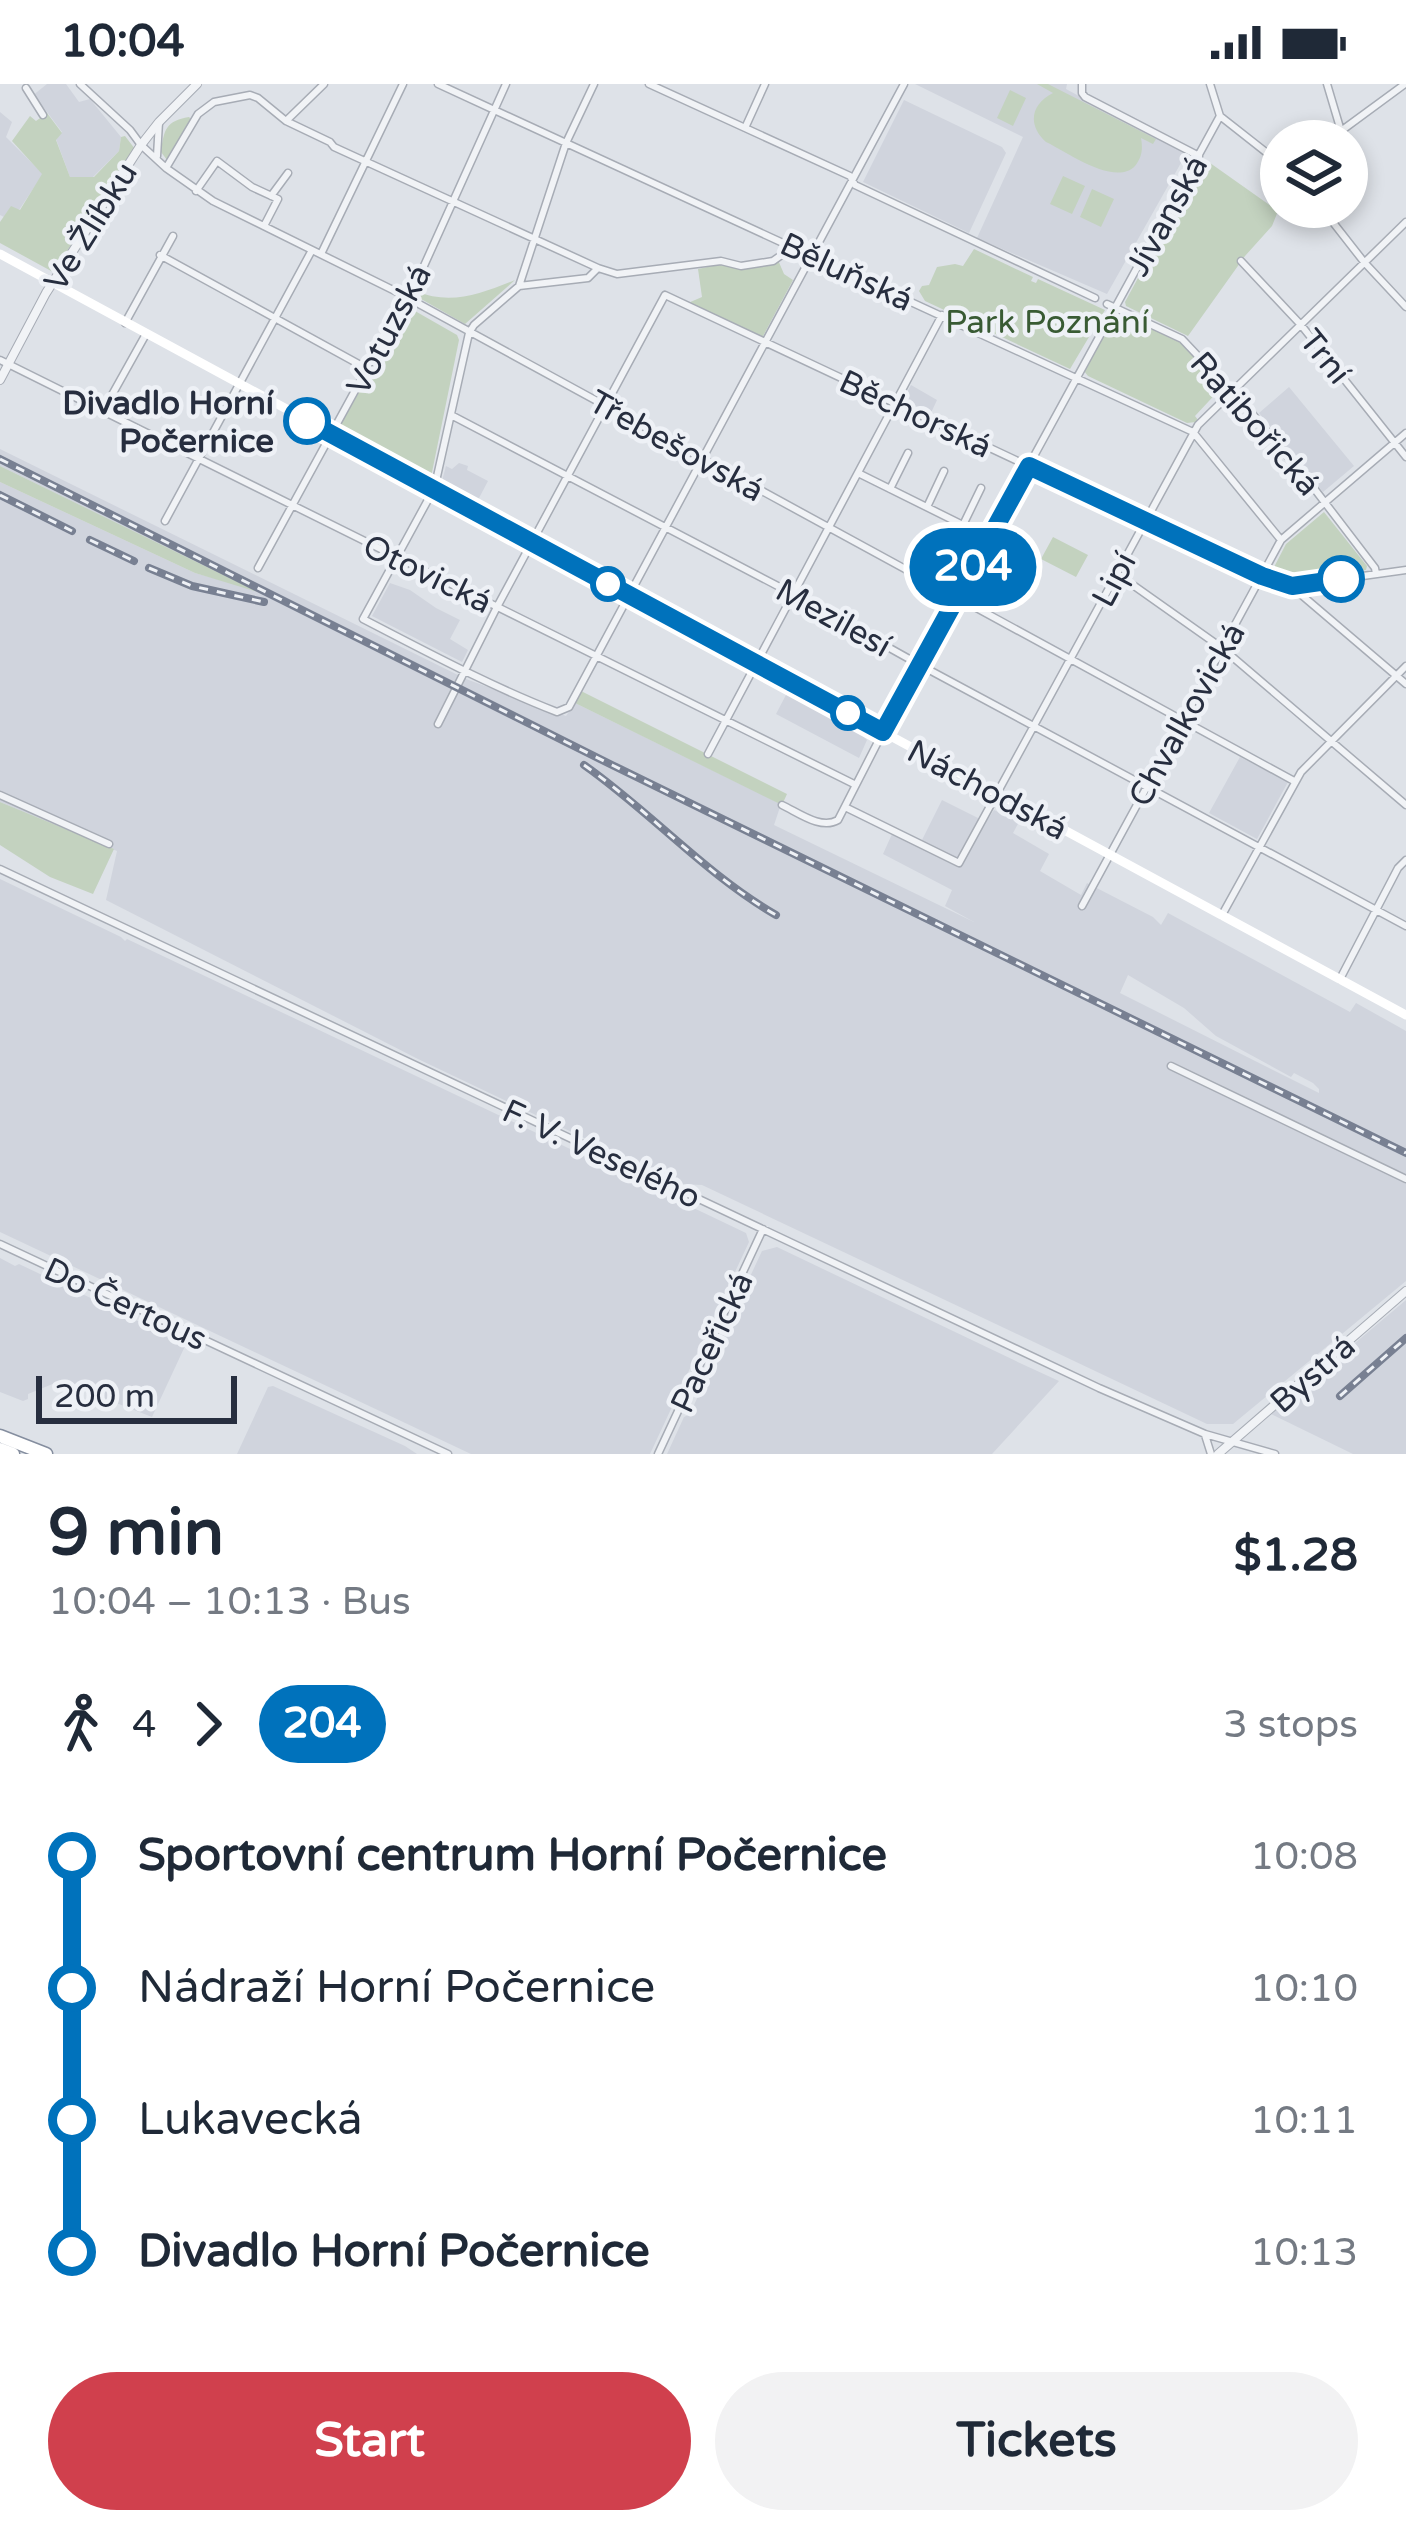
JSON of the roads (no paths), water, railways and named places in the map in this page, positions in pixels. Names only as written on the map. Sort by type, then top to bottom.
[{"type":"highway","points":[[0,1436],[46,1454]]},
{"type":"highway","points":[[0,1449],[13,1454]]},
{"type":"main road","name":"Náchodská","points":[[0,254],[1406,1015]]},
{"type":"street","name":"Třebešovská","points":[[80,84],[196,191],[409,299],[1294,781]]},
{"type":"street","name":"Ve Žlíbku","points":[[0,380],[4,362],[141,145],[197,84]]},
{"type":"street","points":[[286,121],[324,84]]},
{"type":"street","points":[[321,254],[403,84]]},
{"type":"street","name":"Běluňská","points":[[438,84],[1193,432],[1281,540]]},
{"type":"street","name":"Votuzská","points":[[258,568],[364,368],[409,299],[506,84]]},
{"type":"street","points":[[594,84],[566,142],[520,286],[469,333],[432,489],[363,619],[464,672],[557,712],[573,700],[904,84]]},
{"type":"street","points":[[650,84],[850,176],[855,185],[1095,298]]},
{"type":"street","points":[[745,128],[765,84]]},
{"type":"street","points":[[1210,84],[1220,116],[1260,147]]},
{"type":"street","points":[[1327,84],[1338,120]]},
{"type":"street","points":[[1356,120],[1406,84]]},
{"type":"street","points":[[27,85],[44,115]]},
{"type":"street","points":[[1081,86],[1093,101],[1198,156]]},
{"type":"street","points":[[166,168],[198,114],[214,102],[250,94],[286,121],[366,161],[617,274],[721,260],[741,266],[770,262],[794,246]]},
{"type":"street","name":"Jívanská","points":[[782,805],[822,824],[838,820],[1112,306],[1220,116]]},
{"type":"street","points":[[157,159],[159,122]]},
{"type":"street","points":[[196,191],[217,161],[278,200],[264,226]]},
{"type":"street","points":[[271,196],[288,172]]},
{"type":"street","name":"Lipí","points":[[845,807],[959,863],[1193,432],[1406,222]]},
{"type":"street","points":[[1337,228],[1406,308]]},
{"type":"street","points":[[125,322],[172,236]]},
{"type":"street","points":[[165,521],[312,250]]},
{"type":"street","points":[[160,255],[364,368]]},
{"type":"street","name":"Trní","points":[[1240,261],[1301,325],[1406,457]]},
{"type":"street","points":[[520,286],[588,278],[598,268]]},
{"type":"street","name":"Běchorská","points":[[606,406],[665,295],[1292,586]]},
{"type":"street","name":"Ratibořická","points":[[1112,306],[1182,339],[1324,501],[1376,574]]},
{"type":"street","points":[[708,754],[942,315]]},
{"type":"street","points":[[103,411],[146,334]]},
{"type":"street","name":"Otovická","points":[[4,362],[856,785]]},
{"type":"street","points":[[438,724],[606,406]]},
{"type":"street","name":"Mezilesí","points":[[451,415],[667,526],[1406,926]]},
{"type":"street","name":"Chvalkovická","points":[[1082,905],[1281,540],[1406,434]]},
{"type":"street","points":[[890,489],[908,453]]},
{"type":"street","points":[[927,507],[944,471]]},
{"type":"street","points":[[858,472],[989,538]]},
{"type":"street","points":[[963,525],[980,488]]},
{"type":"street","points":[[1292,586],[1406,570]]},
{"type":"street","points":[[1116,573],[1222,648],[1406,805]]},
{"type":"street","points":[[1292,586],[1406,684]]},
{"type":"street","points":[[1222,915],[1294,781],[1406,666]]},
{"type":"street","points":[[0,795],[109,844]]},
{"type":"street","points":[[1340,979],[1406,860]]},
{"type":"street","name":"F. V. Veselého","points":[[0,868],[1062,1371],[1205,1435],[1275,1454]]},
{"type":"street","points":[[1171,1066],[1406,1179]]},
{"type":"street","name":"Paceřická","points":[[658,1454],[763,1229]]},
{"type":"street","name":"Do Čertous","points":[[0,1244],[448,1454]]},
{"type":"street","name":"Bystrá","points":[[1215,1454],[1406,1291]]},
{"type":"street","points":[[1205,1435],[1215,1454]]},
{"type":"railway","points":[[0,459],[1406,1153]]},
{"type":"railway","points":[[0,495],[72,531]]},
{"type":"railway","points":[[90,540],[134,561]]},
{"type":"railway","points":[[149,568],[192,586],[264,602]]},
{"type":"railway","points":[[584,765],[725,881],[776,915]]},
{"type":"railway","points":[[1340,1396],[1406,1338]]},
{"type":"place","name":"Divadlo Horní Počernice","points":[[307,421]]},
{"type":"park label","name":"Park Poznání","points":[[1047,321]]}]
